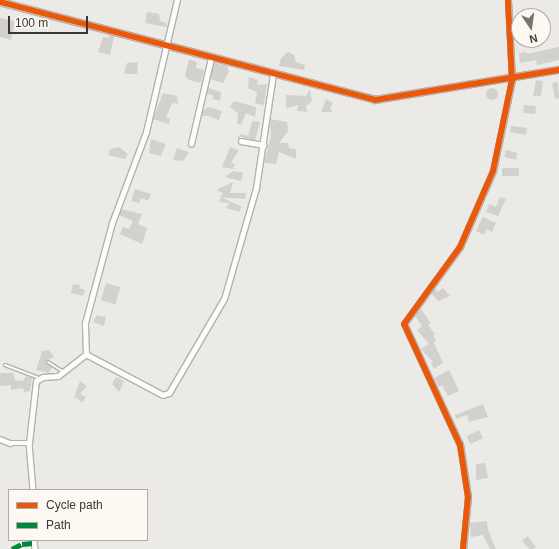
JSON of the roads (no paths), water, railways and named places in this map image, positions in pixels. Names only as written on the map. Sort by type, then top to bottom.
[{"type":"street","points":[[86,354],[85,322],[112,223],[146,132],[165,44],[177,0]]},
{"type":"street","points":[[463,549],[468,497],[460,445],[404,324],[463,240],[493,171],[512,80],[508,0]]},
{"type":"street","points":[[0,2],[165,44],[211,58],[378,100],[512,80],[559,70]]},
{"type":"street","points":[[191,144],[211,58]]},
{"type":"street","points":[[86,354],[163,395],[168,394],[224,299],[247,223],[264,145],[273,74]]},
{"type":"street","points":[[241,141],[264,145]]},
{"type":"street","points":[[33,489],[29,444],[35,385],[40,378],[57,376],[86,354]]},
{"type":"street","points":[[0,440],[10,443],[29,444]]},
{"type":"lane","points":[[48,362],[63,372]]},
{"type":"lane","points":[[4,365],[40,378]]}]
